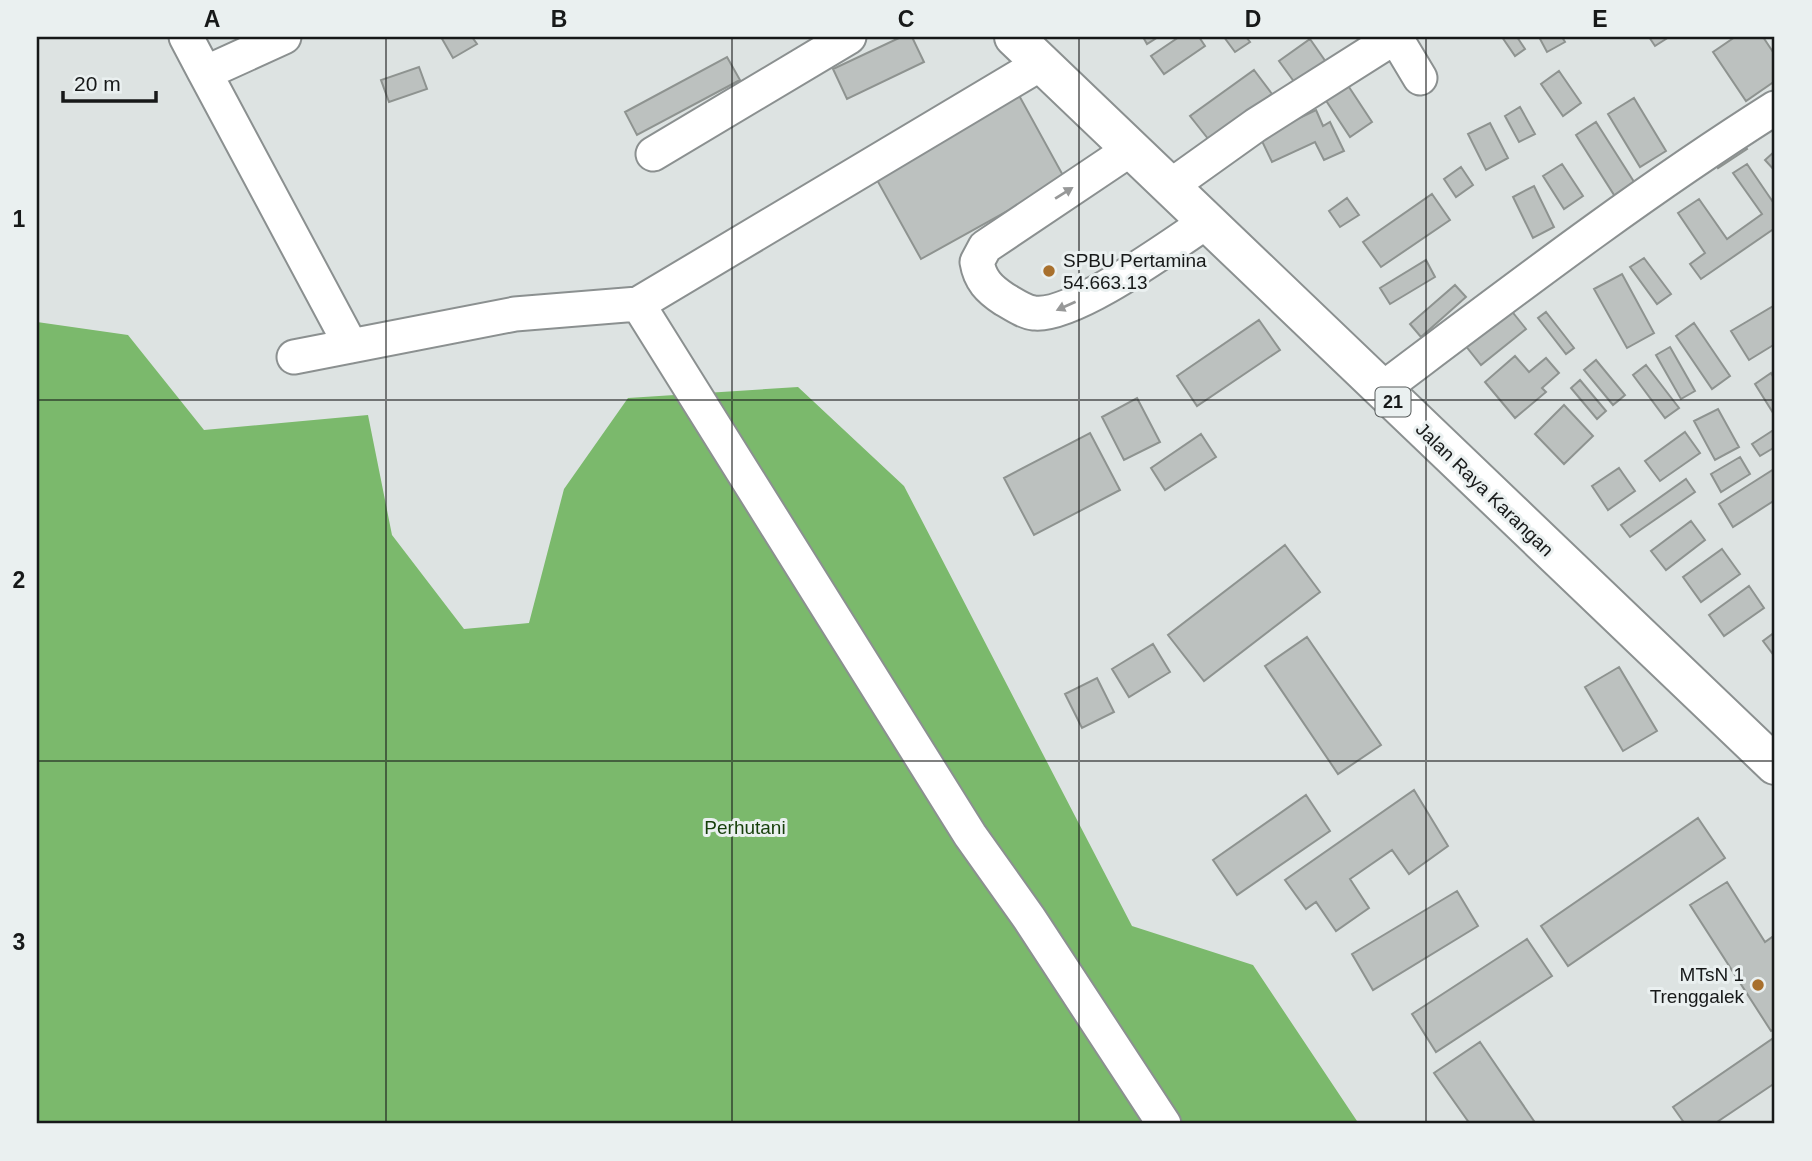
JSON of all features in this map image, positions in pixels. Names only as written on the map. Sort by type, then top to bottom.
[{"type":"highway","name":"Jalan Raya Karangan","points":[[1014,37],[1032,70],[1172,185],[1381,390],[1775,765]]},
{"type":"street","points":[[186,37],[351,346]]},
{"type":"street","points":[[205,73],[284,37]]},
{"type":"street","points":[[653,154],[849,37]]},
{"type":"street","points":[[1172,185],[1256,125],[1396,37],[1420,78]]},
{"type":"street","points":[[293,357],[515,314],[638,304],[1032,70]]},
{"type":"street","points":[[1381,390],[1515,289],[1726,139],[1775,108]]},
{"type":"street","points":[[1131,149],[985,247],[977,262],[982,281],[998,295],[1033,313],[1058,310],[1095,292],[1209,221]]},
{"type":"street","points":[[638,304],[963,823],[1029,918],[1164,1124]]},
{"type":"green space","name":"Perhutani","points":[[37,322],[128,335],[204,430],[368,415],[392,535],[464,629],[529,623],[564,489],[628,398],[798,387],[904,486],[1132,926],[1253,965],[1359,1124],[37,1124]]},
{"type":"building","points":[[441,37],[472,37],[477,44],[453,58]]},
{"type":"building","points":[[901,37],[912,37],[924,62],[847,99],[833,69]]},
{"type":"building","points":[[1143,37],[1158,37],[1147,44]]},
{"type":"building","points":[[1179,37],[1199,37],[1205,46],[1164,74],[1151,56]]},
{"type":"building","points":[[1224,37],[1246,37],[1250,42],[1235,52]]},
{"type":"building","points":[[1502,37],[1517,37],[1525,49],[1515,56]]},
{"type":"building","points":[[1539,37],[1562,37],[1565,42],[1547,52]]},
{"type":"building","points":[[1649,37],[1669,37],[1655,46]]},
{"type":"building","points":[[1735,37],[1763,37],[1775,55],[1775,81],[1746,101],[1713,52]]},
{"type":"building","points":[[1310,39],[1326,62],[1295,83],[1279,61]]},
{"type":"building","points":[[727,57],[740,80],[637,135],[625,112]]},
{"type":"building","points":[[419,67],[427,89],[389,102],[381,80]]},
{"type":"building","points":[[1254,70],[1272,94],[1209,140],[1190,116]]},
{"type":"building","points":[[1559,71],[1581,103],[1563,116],[1541,84]]},
{"type":"building","points":[[1345,81],[1372,122],[1350,137],[1323,96]]},
{"type":"building","points":[[1016,90],[1065,179],[921,259],[872,171]]},
{"type":"building","points":[[1634,98],[1666,151],[1640,167],[1608,114]]},
{"type":"building","points":[[1520,107],[1535,134],[1519,142],[1505,116]]},
{"type":"building","points":[[1316,110],[1323,126],[1330,122],[1344,151],[1324,160],[1315,142],[1272,162],[1260,137]]},
{"type":"building","points":[[1596,122],[1636,185],[1616,198],[1576,135]]},
{"type":"building","points":[[1490,123],[1508,158],[1486,170],[1468,134]]},
{"type":"building","points":[[1738,136],[1747,149],[1718,168],[1710,156]]},
{"type":"building","points":[[1775,151],[1775,171],[1765,160]]},
{"type":"building","points":[[1562,164],[1583,196],[1564,209],[1543,176]]},
{"type":"building","points":[[1747,164],[1775,205],[1775,228],[1701,279],[1690,264],[1705,253],[1678,213],[1699,199],[1727,239],[1762,214],[1733,173]]},
{"type":"building","points":[[1461,167],[1473,185],[1456,197],[1444,179]]},
{"type":"building","points":[[1534,186],[1554,227],[1533,238],[1513,197]]},
{"type":"building","points":[[1432,194],[1450,220],[1381,267],[1363,242]]},
{"type":"building","points":[[1347,198],[1359,215],[1340,227],[1329,211]]},
{"type":"building","points":[[1644,258],[1671,294],[1657,304],[1630,267]]},
{"type":"building","points":[[1426,260],[1435,277],[1390,304],[1380,288]]},
{"type":"building","points":[[1622,274],[1654,333],[1627,348],[1594,289]]},
{"type":"building","points":[[1455,285],[1466,297],[1421,337],[1410,324]]},
{"type":"building","points":[[1506,304],[1526,329],[1481,365],[1461,340]]},
{"type":"building","points":[[1775,305],[1775,344],[1749,360],[1731,331]]},
{"type":"building","points":[[1546,312],[1574,348],[1566,354],[1538,318]]},
{"type":"building","points":[[1259,320],[1280,350],[1197,406],[1177,376]]},
{"type":"building","points":[[1694,323],[1730,376],[1712,389],[1676,336]]},
{"type":"building","points":[[1670,347],[1695,391],[1681,399],[1656,355]]},
{"type":"building","points":[[1515,356],[1529,372],[1546,358],[1559,373],[1542,388],[1546,392],[1515,418],[1485,382]]},
{"type":"building","points":[[1596,360],[1625,395],[1613,405],[1584,370]]},
{"type":"building","points":[[1646,365],[1679,408],[1665,418],[1633,375]]},
{"type":"building","points":[[1771,373],[1775,380],[1775,416],[1755,384]]},
{"type":"building","points":[[1580,380],[1606,411],[1597,419],[1571,388]]},
{"type":"building","points":[[1137,398],[1160,442],[1124,460],[1102,417]]},
{"type":"building","points":[[1564,405],[1593,436],[1564,464],[1535,434]]},
{"type":"building","points":[[1718,409],[1739,447],[1715,460],[1694,421]]},
{"type":"building","points":[[1775,429],[1775,447],[1760,456],[1752,444]]},
{"type":"building","points":[[1685,432],[1700,453],[1660,481],[1645,461]]},
{"type":"building","points":[[1090,433],[1120,490],[1034,535],[1004,478]]},
{"type":"building","points":[[1201,434],[1216,457],[1165,490],[1151,468]]},
{"type":"building","points":[[1740,457],[1750,474],[1721,492],[1711,474]]},
{"type":"building","points":[[1619,468],[1635,491],[1608,510],[1592,486]]},
{"type":"building","points":[[1774,469],[1775,500],[1733,527],[1719,504]]},
{"type":"building","points":[[1686,479],[1695,492],[1630,537],[1621,525]]},
{"type":"building","points":[[1691,521],[1705,540],[1666,570],[1651,551]]},
{"type":"building","points":[[1285,545],[1320,592],[1204,681],[1168,635]]},
{"type":"building","points":[[1722,549],[1740,574],[1701,602],[1683,577]]},
{"type":"building","points":[[1749,586],[1764,608],[1724,636],[1709,615]]},
{"type":"building","points":[[1775,632],[1775,657],[1763,641]]},
{"type":"building","points":[[1307,637],[1381,745],[1338,774],[1265,666]]},
{"type":"building","points":[[1153,644],[1170,672],[1129,697],[1112,669]]},
{"type":"building","points":[[1619,667],[1657,731],[1623,751],[1585,687]]},
{"type":"building","points":[[1097,678],[1114,712],[1082,728],[1065,694]]},
{"type":"building","points":[[1414,790],[1448,846],[1409,874],[1392,850],[1350,879],[1369,908],[1336,931],[1316,902],[1306,909],[1285,880]]},
{"type":"building","points":[[1306,795],[1330,831],[1237,895],[1213,860]]},
{"type":"building","points":[[1698,818],[1725,858],[1568,966],[1541,926]]},
{"type":"building","name":"MTsN 1 Trenggalek","points":[[1727,882],[1765,942],[1775,935],[1775,1029],[1771,1031],[1690,905]]},
{"type":"building","points":[[1457,891],[1478,926],[1373,990],[1352,954]]},
{"type":"building","points":[[1527,939],[1552,976],[1436,1052],[1412,1014]]},
{"type":"building","points":[[1775,1037],[1775,1083],[1714,1124],[1685,1124],[1673,1107]]},
{"type":"building","points":[[1480,1042],[1536,1124],[1470,1124],[1434,1073]]},
{"type":"place","name":"SPBU Pertamina 54.663.13","points":[[1049,271]]},
{"type":"place","name":"MTsN 1 Trenggalek","points":[[1758,985]]}]
